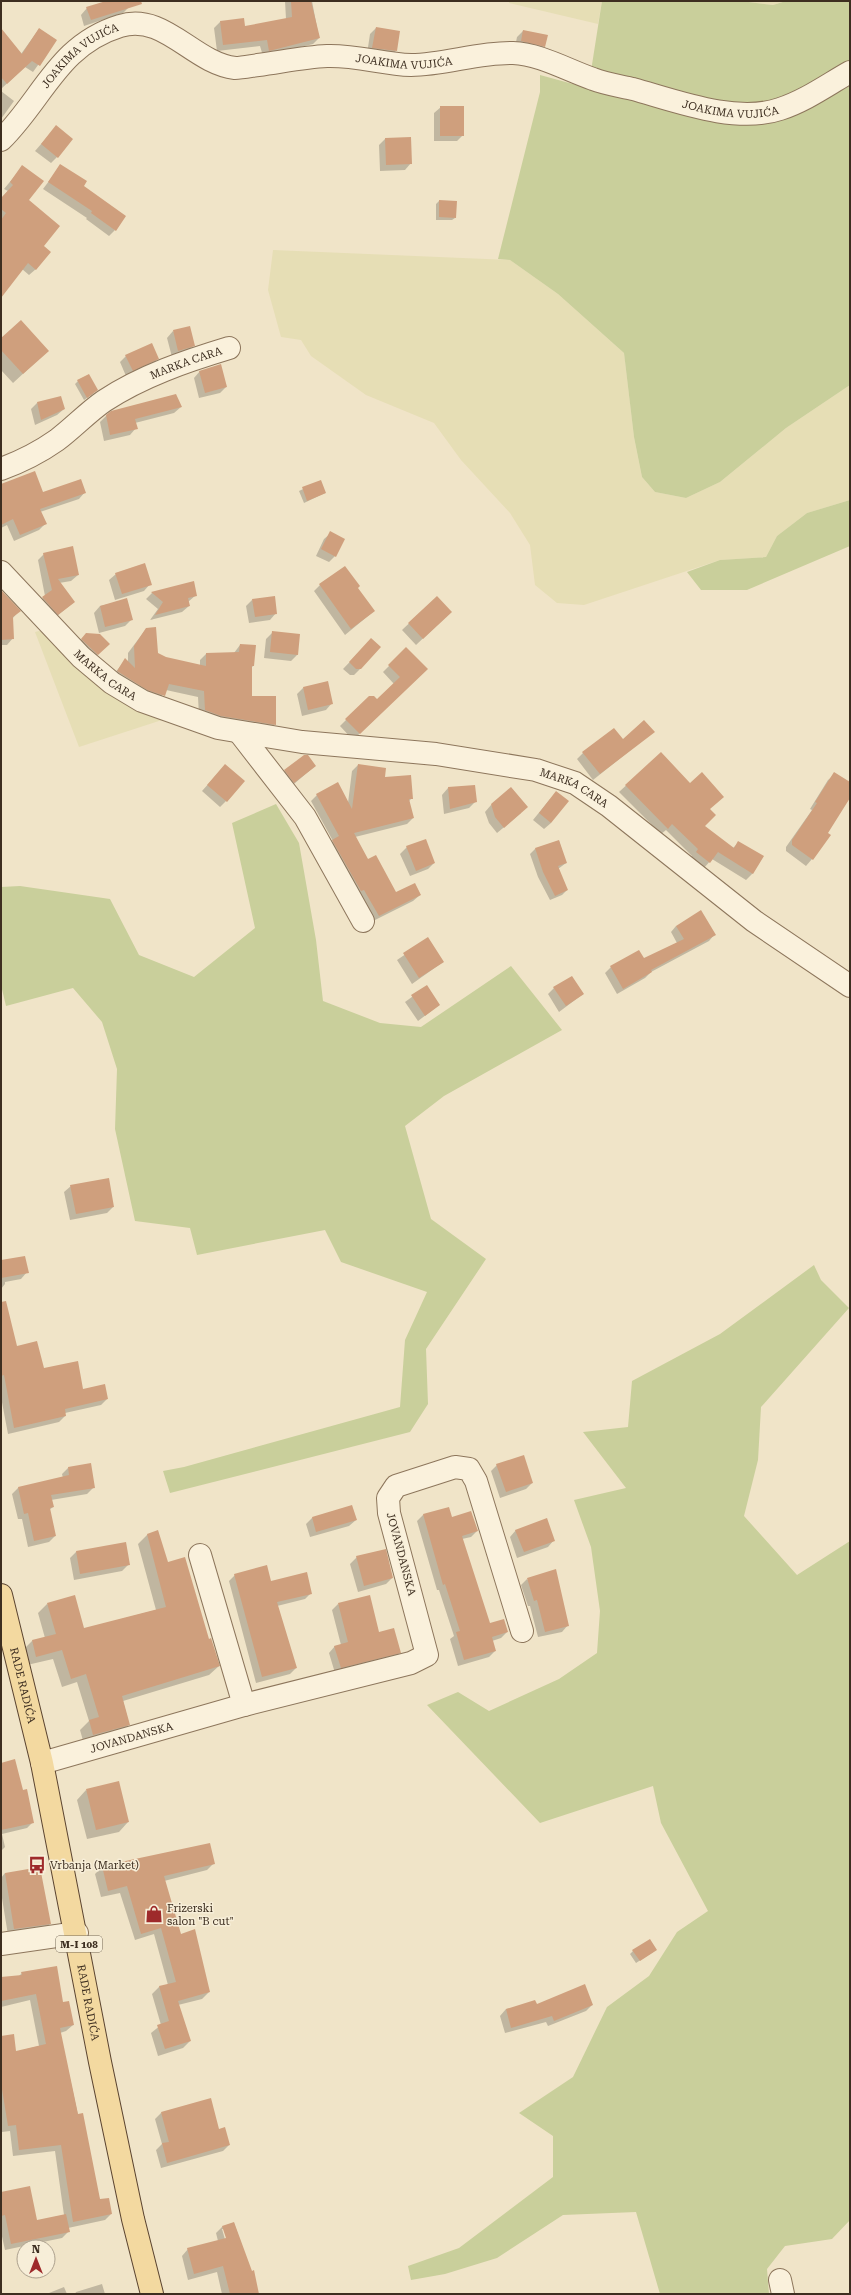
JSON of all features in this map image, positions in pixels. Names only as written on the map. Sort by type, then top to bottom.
[{"type":"main road","name":"RADE RADIĆA","points":[[1,1595],[42,1764],[133,2219],[152,2294]]},
{"type":"street","name":"JOAKIMA VUJIĆA","points":[[1,140],[12,128],[45,83],[68,57],[95,35],[123,25],[144,23],[160,29],[213,62],[236,68],[328,56],[359,56],[411,65],[444,62],[488,54],[516,53],[543,60],[610,85],[631,89],[686,105],[754,114],[779,110],[808,97],[850,72]]},
{"type":"street","name":"MARKA CARA","points":[[1,469],[21,461],[56,441],[103,402],[128,387],[190,360],[230,348]]},
{"type":"street","name":"MARKA CARA","points":[[1,572],[81,657],[112,683],[142,701],[218,728],[239,732],[302,742],[436,754],[536,770],[575,783],[615,811],[754,921],[850,986]]},
{"type":"street","points":[[239,732],[305,817],[363,921]]},
{"type":"street","name":"JOVANDANSKA","points":[[42,1764],[244,1706],[411,1663],[427,1655],[424,1636],[389,1513],[388,1498],[396,1486],[455,1467],[469,1469],[476,1482],[522,1630]]},
{"type":"street","points":[[200,1555],[244,1706]]},
{"type":"street","points":[[1,1944],[77,1933]]},
{"type":"shaded area","points":[[509,1],[602,1],[598,24],[509,3]]},
{"type":"shaded area","points":[[741,1],[786,1],[773,5]]},
{"type":"shaded area","points":[[273,250],[510,260],[558,294],[624,353],[634,437],[642,477],[655,492],[686,498],[720,482],[786,428],[850,385],[850,500],[807,513],[777,536],[766,557],[720,560],[584,605],[557,603],[535,585],[530,545],[510,513],[461,460],[434,423],[366,395],[311,356],[301,340],[281,337],[268,290]]},
{"type":"shaded area","points":[[43,630],[86,671],[162,720],[79,747],[35,632]]},
{"type":"green space","points":[[602,1],[741,1],[773,5],[786,1],[850,1],[850,66],[774,105],[722,105],[591,71]]},
{"type":"green space","points":[[540,75],[628,99],[756,124],[781,120],[850,86],[850,385],[786,428],[720,482],[686,498],[655,492],[642,477],[634,437],[624,353],[558,294],[510,260],[498,259],[540,92]]},
{"type":"green space","points":[[850,500],[850,546],[747,590],[701,590],[687,572],[720,560],[766,557],[777,536],[807,513]]},
{"type":"green space","points":[[276,804],[299,843],[316,940],[323,1001],[380,1023],[421,1027],[511,966],[562,1030],[444,1096],[405,1126],[431,1219],[486,1259],[426,1349],[428,1404],[410,1432],[170,1493],[163,1471],[184,1467],[400,1407],[405,1340],[427,1292],[341,1262],[325,1230],[197,1255],[190,1228],[135,1221],[115,1129],[117,1069],[102,1022],[73,988],[6,1006],[1,985],[1,887],[20,886],[110,899],[139,955],[194,977],[255,928],[232,823]]},
{"type":"green space","points":[[814,1265],[821,1280],[849,1308],[761,1407],[758,1460],[744,1516],[797,1575],[850,1541],[850,2220],[832,2239],[785,2246],[767,2269],[769,2294],[660,2294],[636,2212],[563,2215],[497,2258],[445,2274],[411,2280],[408,2266],[459,2248],[553,2177],[553,2136],[519,2113],[573,2077],[607,2007],[649,1976],[677,1932],[708,1911],[661,1823],[653,1786],[540,1823],[427,1705],[458,1692],[489,1711],[559,1679],[597,1653],[600,1611],[591,1547],[574,1500],[626,1488],[583,1432],[628,1427],[632,1381],[720,1334]]},
{"type":"building","points":[[106,1],[141,1],[142,4],[91,20],[86,7]]},
{"type":"building","points":[[291,1],[311,1],[320,38],[269,51],[267,40],[223,45],[220,21],[244,18],[245,26],[292,17]]},
{"type":"building","points":[[376,27],[400,31],[397,51],[372,48]]},
{"type":"building","points":[[1,28],[22,54],[39,28],[57,40],[40,66],[32,61],[7,84],[1,77]]},
{"type":"building","points":[[523,30],[548,35],[545,47],[521,41]]},
{"type":"building","points":[[440,106],[464,106],[464,136],[440,136]]},
{"type":"building","points":[[56,125],[73,139],[58,158],[41,144]]},
{"type":"building","points":[[411,137],[412,164],[386,165],[385,138]]},
{"type":"building","points":[[60,164],[87,181],[84,186],[126,216],[116,231],[91,213],[92,211],[48,182]]},
{"type":"building","points":[[22,165],[44,181],[29,200],[60,226],[44,246],[51,252],[36,270],[28,263],[1,298],[1,220],[6,213],[1,209],[1,198],[13,185],[10,182]]},
{"type":"building","points":[[439,200],[457,201],[456,218],[439,217]]},
{"type":"building","points":[[21,320],[49,351],[23,374],[1,350],[1,338]]},
{"type":"building","points":[[190,326],[195,346],[178,351],[173,330]]},
{"type":"building","points":[[152,343],[159,359],[133,371],[125,355]]},
{"type":"building","points":[[221,364],[227,387],[205,393],[199,371]]},
{"type":"building","points":[[89,374],[98,390],[87,398],[77,380]]},
{"type":"building","points":[[176,394],[182,407],[135,419],[138,429],[110,435],[106,415],[111,411]]},
{"type":"building","points":[[61,396],[65,409],[41,420],[37,402]]},
{"type":"building","points":[[35,471],[43,492],[81,479],[86,493],[40,509],[47,524],[20,535],[13,519],[1,525],[1,484]]},
{"type":"building","points":[[321,480],[326,493],[307,501],[302,487]]},
{"type":"building","points":[[330,531],[345,539],[336,557],[321,549]]},
{"type":"building","points":[[73,546],[79,575],[58,579],[75,602],[58,615],[42,597],[52,590],[43,553]]},
{"type":"building","points":[[145,563],[152,585],[122,594],[115,573]]},
{"type":"building","points":[[345,566],[360,586],[358,588],[375,611],[351,629],[319,584]]},
{"type":"building","points":[[194,581],[197,596],[188,598],[190,606],[155,615],[163,602],[151,592]]},
{"type":"building","points":[[1,590],[21,611],[13,617],[14,639],[1,640]]},
{"type":"building","points":[[275,596],[277,614],[255,617],[252,599]]},
{"type":"building","points":[[437,596],[452,612],[423,639],[408,623]]},
{"type":"building","points":[[127,598],[133,620],[105,627],[100,606]]},
{"type":"building","points":[[156,627],[158,653],[166,657],[206,666],[206,653],[239,652],[240,644],[256,645],[254,666],[252,666],[252,696],[276,696],[276,725],[221,716],[205,710],[204,691],[169,684],[165,696],[147,690],[117,671],[125,658],[135,668],[134,646],[146,628]]},
{"type":"building","points":[[272,631],[300,634],[298,655],[270,652]]},
{"type":"building","points":[[86,633],[100,634],[110,644],[98,655],[81,639]]},
{"type":"building","points":[[371,638],[381,647],[361,669],[356,669],[349,662]]},
{"type":"building","points":[[406,647],[428,669],[360,734],[345,719],[369,696],[374,696],[377,699],[400,677],[388,665]]},
{"type":"building","points":[[328,681],[333,704],[308,710],[303,687]]},
{"type":"building","points":[[644,720],[655,732],[600,774],[582,752],[614,728],[623,739]]},
{"type":"building","points":[[661,752],[690,783],[702,772],[724,797],[710,809],[716,815],[705,826],[734,848],[738,841],[764,856],[753,874],[718,852],[710,863],[696,852],[698,849],[672,824],[668,829],[625,785]]},
{"type":"building","points":[[304,755],[308,755],[316,766],[294,783],[284,770]]},
{"type":"building","points":[[225,764],[245,781],[227,802],[207,785]]},
{"type":"building","points":[[358,764],[386,768],[385,777],[411,775],[413,799],[409,799],[414,818],[354,833],[368,859],[376,855],[396,892],[415,883],[421,895],[379,916],[364,890],[361,891],[332,840],[339,836],[316,794],[338,782],[352,809]]},
{"type":"building","points":[[834,772],[850,782],[850,798],[828,833],[831,835],[813,860],[792,845],[792,840],[817,803],[815,802]]},
{"type":"building","points":[[475,785],[477,802],[450,809],[448,787]]},
{"type":"building","points":[[511,787],[528,807],[504,828],[495,817],[491,804]]},
{"type":"building","points":[[556,791],[569,801],[551,823],[539,813]]},
{"type":"building","points":[[426,839],[435,863],[416,871],[406,846]]},
{"type":"building","points":[[559,840],[567,863],[558,866],[568,890],[555,896],[543,872],[535,848]]},
{"type":"building","points":[[701,910],[716,935],[651,970],[652,972],[623,989],[610,966],[639,950],[644,958],[684,939],[676,926]]},
{"type":"building","points":[[428,937],[444,962],[419,978],[403,953]]},
{"type":"building","points":[[572,976],[584,994],[566,1006],[553,987]]},
{"type":"building","points":[[427,985],[440,1005],[425,1016],[411,995]]},
{"type":"building","points":[[109,1178],[114,1207],[76,1214],[70,1185]]},
{"type":"building","points":[[25,1256],[29,1273],[1,1278],[1,1260]]},
{"type":"building","points":[[6,1301],[17,1346],[37,1341],[44,1368],[78,1361],[83,1389],[105,1384],[108,1399],[65,1409],[66,1416],[14,1428],[4,1375],[1,1376],[1,1302]]},
{"type":"building","points":[[524,1455],[533,1483],[506,1492],[496,1464]]},
{"type":"building","points":[[91,1463],[95,1488],[51,1495],[54,1507],[50,1508],[56,1536],[34,1541],[28,1513],[24,1514],[18,1487],[69,1475],[68,1467]]},
{"type":"building","points":[[352,1505],[357,1520],[316,1532],[312,1517]]},
{"type":"building","points":[[449,1507],[452,1517],[471,1511],[478,1531],[462,1536],[490,1623],[504,1619],[508,1632],[492,1637],[496,1651],[464,1660],[456,1632],[460,1631],[445,1584],[443,1585],[423,1514]]},
{"type":"building","points":[[547,1518],[555,1541],[524,1552],[515,1530]]},
{"type":"building","points":[[158,1530],[168,1562],[185,1557],[209,1639],[211,1638],[220,1666],[122,1696],[130,1725],[93,1735],[89,1720],[99,1717],[86,1674],[71,1679],[62,1650],[36,1657],[32,1640],[56,1634],[47,1603],[75,1595],[84,1628],[166,1607],[147,1534]]},
{"type":"building","points":[[126,1542],[130,1565],[80,1574],[76,1551]]},
{"type":"building","points":[[386,1549],[393,1578],[364,1586],[356,1556]]},
{"type":"building","points":[[267,1565],[271,1581],[307,1572],[312,1594],[277,1602],[297,1668],[262,1677],[234,1574]]},
{"type":"building","points":[[556,1569],[569,1626],[545,1632],[537,1600],[534,1601],[527,1578]]},
{"type":"building","points":[[370,1595],[379,1632],[394,1628],[401,1653],[341,1668],[334,1646],[348,1642],[338,1603]]},
{"type":"building","points":[[15,1759],[23,1790],[27,1789],[34,1823],[1,1830],[1,1763]]},
{"type":"building","points":[[119,1781],[129,1822],[96,1830],[86,1789]]},
{"type":"building","points":[[210,1843],[215,1864],[164,1876],[181,1934],[195,1929],[210,1992],[178,2001],[191,2041],[165,2049],[157,2025],[169,2021],[159,1986],[176,1982],[161,1928],[141,1934],[127,1886],[108,1891],[102,1866]]},
{"type":"building","points":[[40,1867],[51,1924],[14,1929],[5,1873]]},
{"type":"building","points":[[650,1939],[657,1950],[640,1961],[632,1950]]},
{"type":"building","points":[[57,1966],[63,2002],[69,2001],[74,2025],[60,2028],[78,2114],[83,2113],[100,2199],[109,2198],[112,2214],[73,2222],[61,2145],[19,2150],[16,2125],[8,2126],[1,2083],[1,2036],[14,2034],[16,2051],[46,2044],[36,1994],[1,2001],[1,1977],[22,1975],[21,1972]]},
{"type":"building","points":[[585,1984],[593,2005],[554,2021],[552,2016],[511,2028],[506,2009],[535,2000],[537,2004]]},
{"type":"building","points":[[211,2098],[219,2129],[225,2127],[230,2145],[167,2163],[162,2143],[169,2142],[161,2112]]},
{"type":"building","points":[[30,2186],[37,2220],[66,2214],[70,2232],[36,2239],[16,2239],[16,2243],[11,2244],[5,2215],[1,2216],[1,2192]]},
{"type":"building","points":[[234,2222],[252,2271],[254,2270],[259,2294],[230,2294],[223,2266],[194,2274],[187,2248],[226,2238],[222,2226]]},
{"type":"place","name":"Vrbanja (Market)","points":[[37,1865]]},
{"type":"place","name":"Frizerski salon \"B cut\"","points":[[154,1914]]}]
